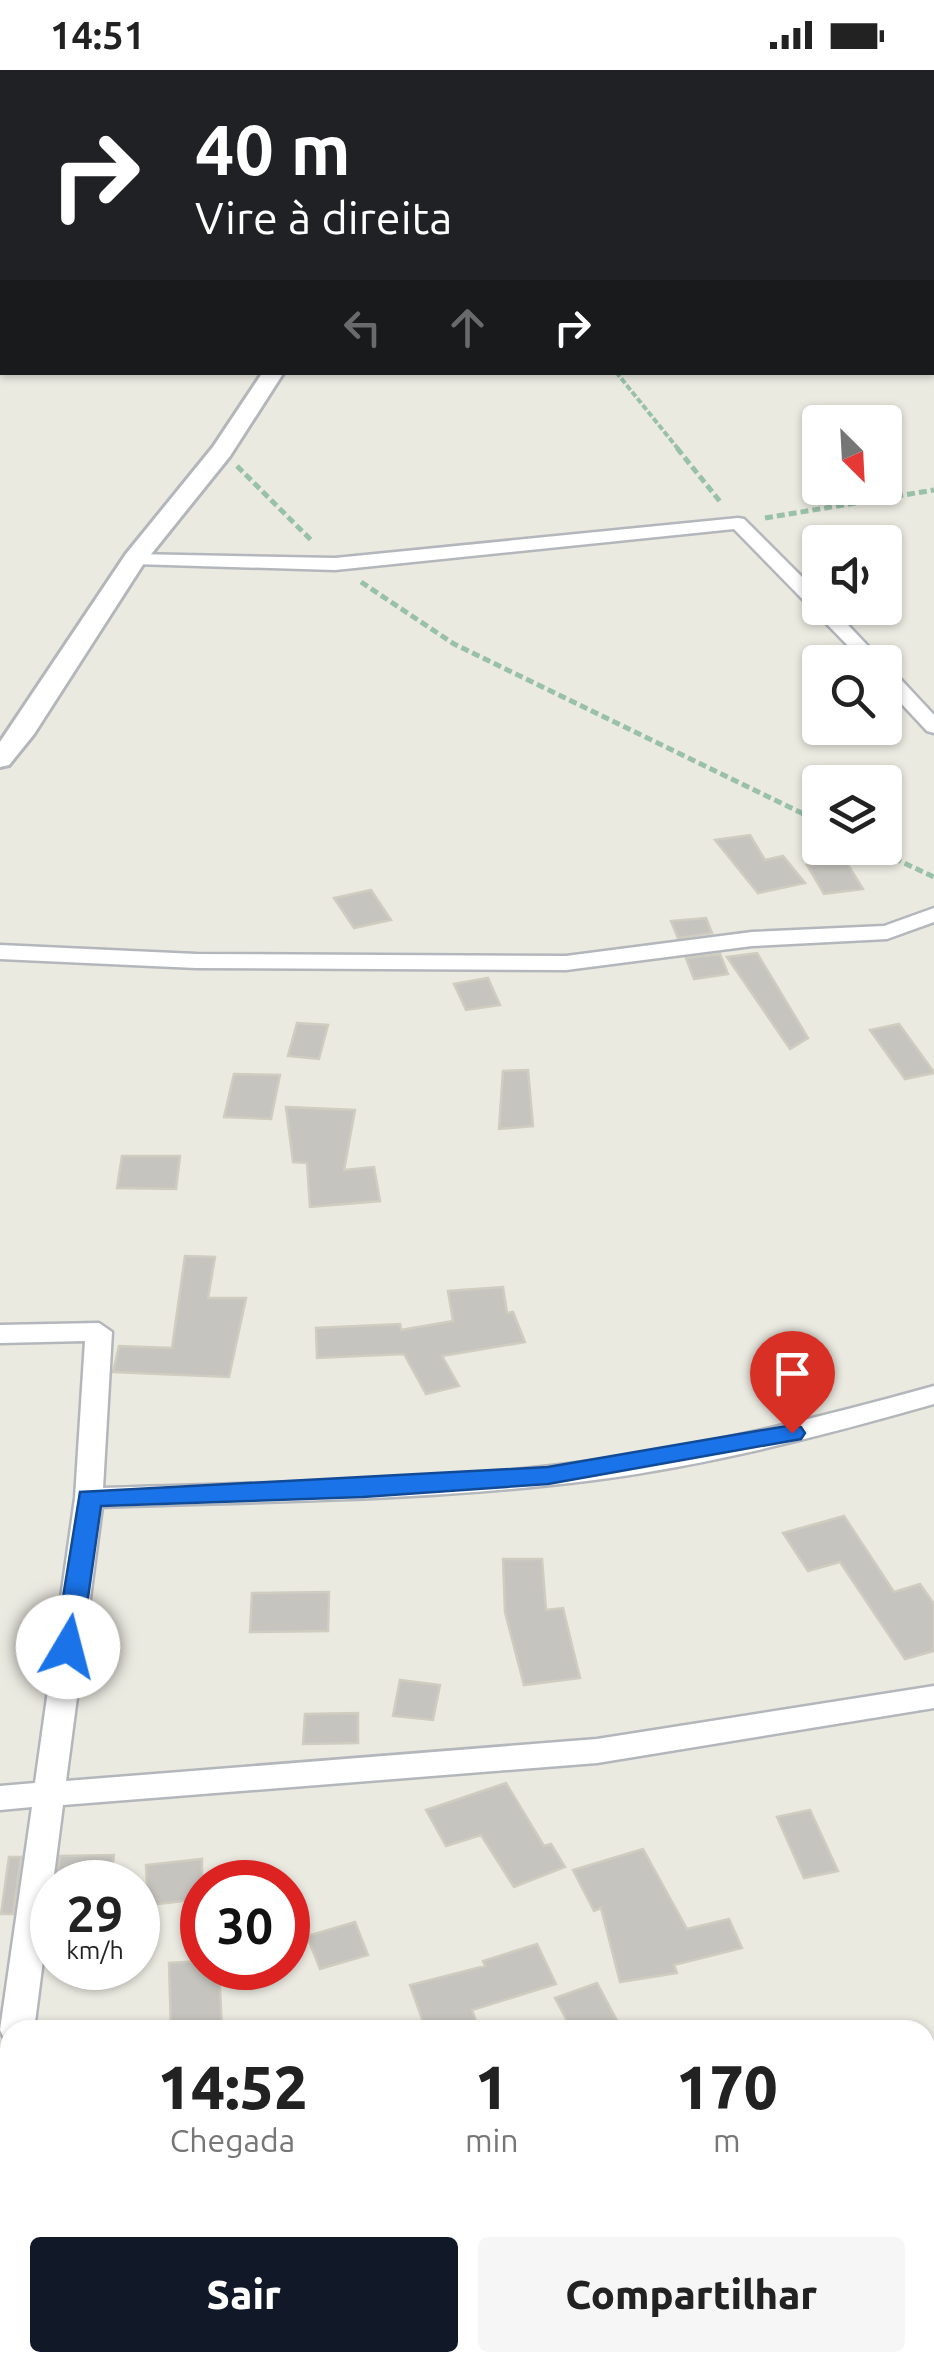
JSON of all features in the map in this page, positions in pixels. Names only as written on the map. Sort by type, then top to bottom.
[{"type":"street","points":[[0,759],[25,728],[134,558],[222,451],[272,375]]},
{"type":"street","points":[[134,558],[335,564],[738,523],[802,588]]},
{"type":"street","points":[[838,625],[858,645]]},
{"type":"street","points":[[902,692],[934,727]]},
{"type":"street","points":[[0,952],[196,961],[566,964],[752,939],[887,932],[934,915]]},
{"type":"street","points":[[0,1334],[99,1332],[89,1498],[17,2020]]},
{"type":"street","points":[[89,1498],[363,1488],[548,1476],[830,1426],[934,1395]]},
{"type":"street","points":[[0,1798],[597,1752],[934,1697]]},
{"type":"path","points":[[618,375],[738,523],[934,490]]},
{"type":"path","points":[[222,451],[335,564],[454,644],[802,813]]},
{"type":"path","points":[[902,863],[934,878]]},
{"type":"building","points":[[750,835],[765,860],[783,856],[805,883],[758,893],[715,840]]},
{"type":"building","points":[[807,865],[848,865],[863,889],[824,894]]},
{"type":"building","points":[[371,890],[391,920],[354,928],[334,898]]},
{"type":"building","points":[[706,918],[712,933],[678,938],[671,921]]},
{"type":"building","points":[[757,953],[808,1038],[790,1049],[727,957]]},
{"type":"building","points":[[720,954],[728,974],[694,979],[686,958]]},
{"type":"building","points":[[488,978],[500,1005],[466,1010],[454,984]]},
{"type":"building","points":[[297,1023],[328,1025],[319,1059],[288,1056]]},
{"type":"building","points":[[899,1024],[934,1073],[905,1079],[870,1030]]},
{"type":"building","points":[[528,1070],[533,1126],[499,1129],[503,1071]]},
{"type":"building","points":[[234,1074],[280,1075],[271,1119],[224,1117]]},
{"type":"building","points":[[286,1107],[355,1110],[344,1170],[374,1167],[380,1201],[310,1207],[307,1163],[293,1162]]},
{"type":"building","points":[[122,1156],[180,1156],[176,1189],[117,1188]]},
{"type":"building","points":[[185,1256],[215,1257],[208,1298],[246,1298],[229,1377],[113,1372],[119,1346],[172,1348]]},
{"type":"building","points":[[503,1287],[507,1313],[513,1312],[525,1342],[442,1356],[459,1386],[426,1394],[404,1354],[317,1358],[316,1328],[400,1324],[401,1330],[453,1321],[448,1291]]},
{"type":"building","points":[[844,1516],[894,1592],[920,1584],[934,1604],[934,1651],[905,1659],[840,1562],[808,1571],[783,1533]]},
{"type":"building","points":[[503,1559],[542,1559],[546,1610],[563,1608],[580,1678],[524,1685],[505,1612]]},
{"type":"building","points":[[329,1592],[328,1631],[250,1632],[252,1593]]},
{"type":"building","points":[[400,1680],[440,1685],[433,1720],[393,1716]]},
{"type":"building","points":[[358,1713],[358,1743],[303,1744],[305,1714]]},
{"type":"building","points":[[506,1783],[544,1846],[551,1844],[565,1867],[514,1887],[481,1835],[446,1846],[426,1810]]},
{"type":"building","points":[[810,1810],[838,1871],[804,1878],[777,1817]]},
{"type":"building","points":[[643,1849],[687,1929],[729,1919],[742,1948],[674,1965],[677,1973],[620,1982],[601,1908],[594,1911],[573,1870]]},
{"type":"building","points":[[114,1855],[113,1860],[60,1860],[60,1856]]},
{"type":"building","points":[[9,1857],[21,1857],[13,1914],[1,1914]]},
{"type":"building","points":[[180,1861],[180,1901],[160,1904],[160,1864]]},
{"type":"building","points":[[355,1922],[368,1955],[320,1969],[310,1935]]},
{"type":"building","points":[[537,1944],[556,1984],[472,2010],[476,2020],[422,2020],[410,1985],[485,1966],[483,1961]]},
{"type":"building","points":[[180,1962],[180,1990],[220,1990],[222,2020],[171,2020],[169,1963]]},
{"type":"building","points":[[597,1983],[617,2020],[567,2020],[555,1998]]},
{"type":"route","points":[[68,1647],[89,1498],[363,1488],[548,1476],[792,1433]]}]
